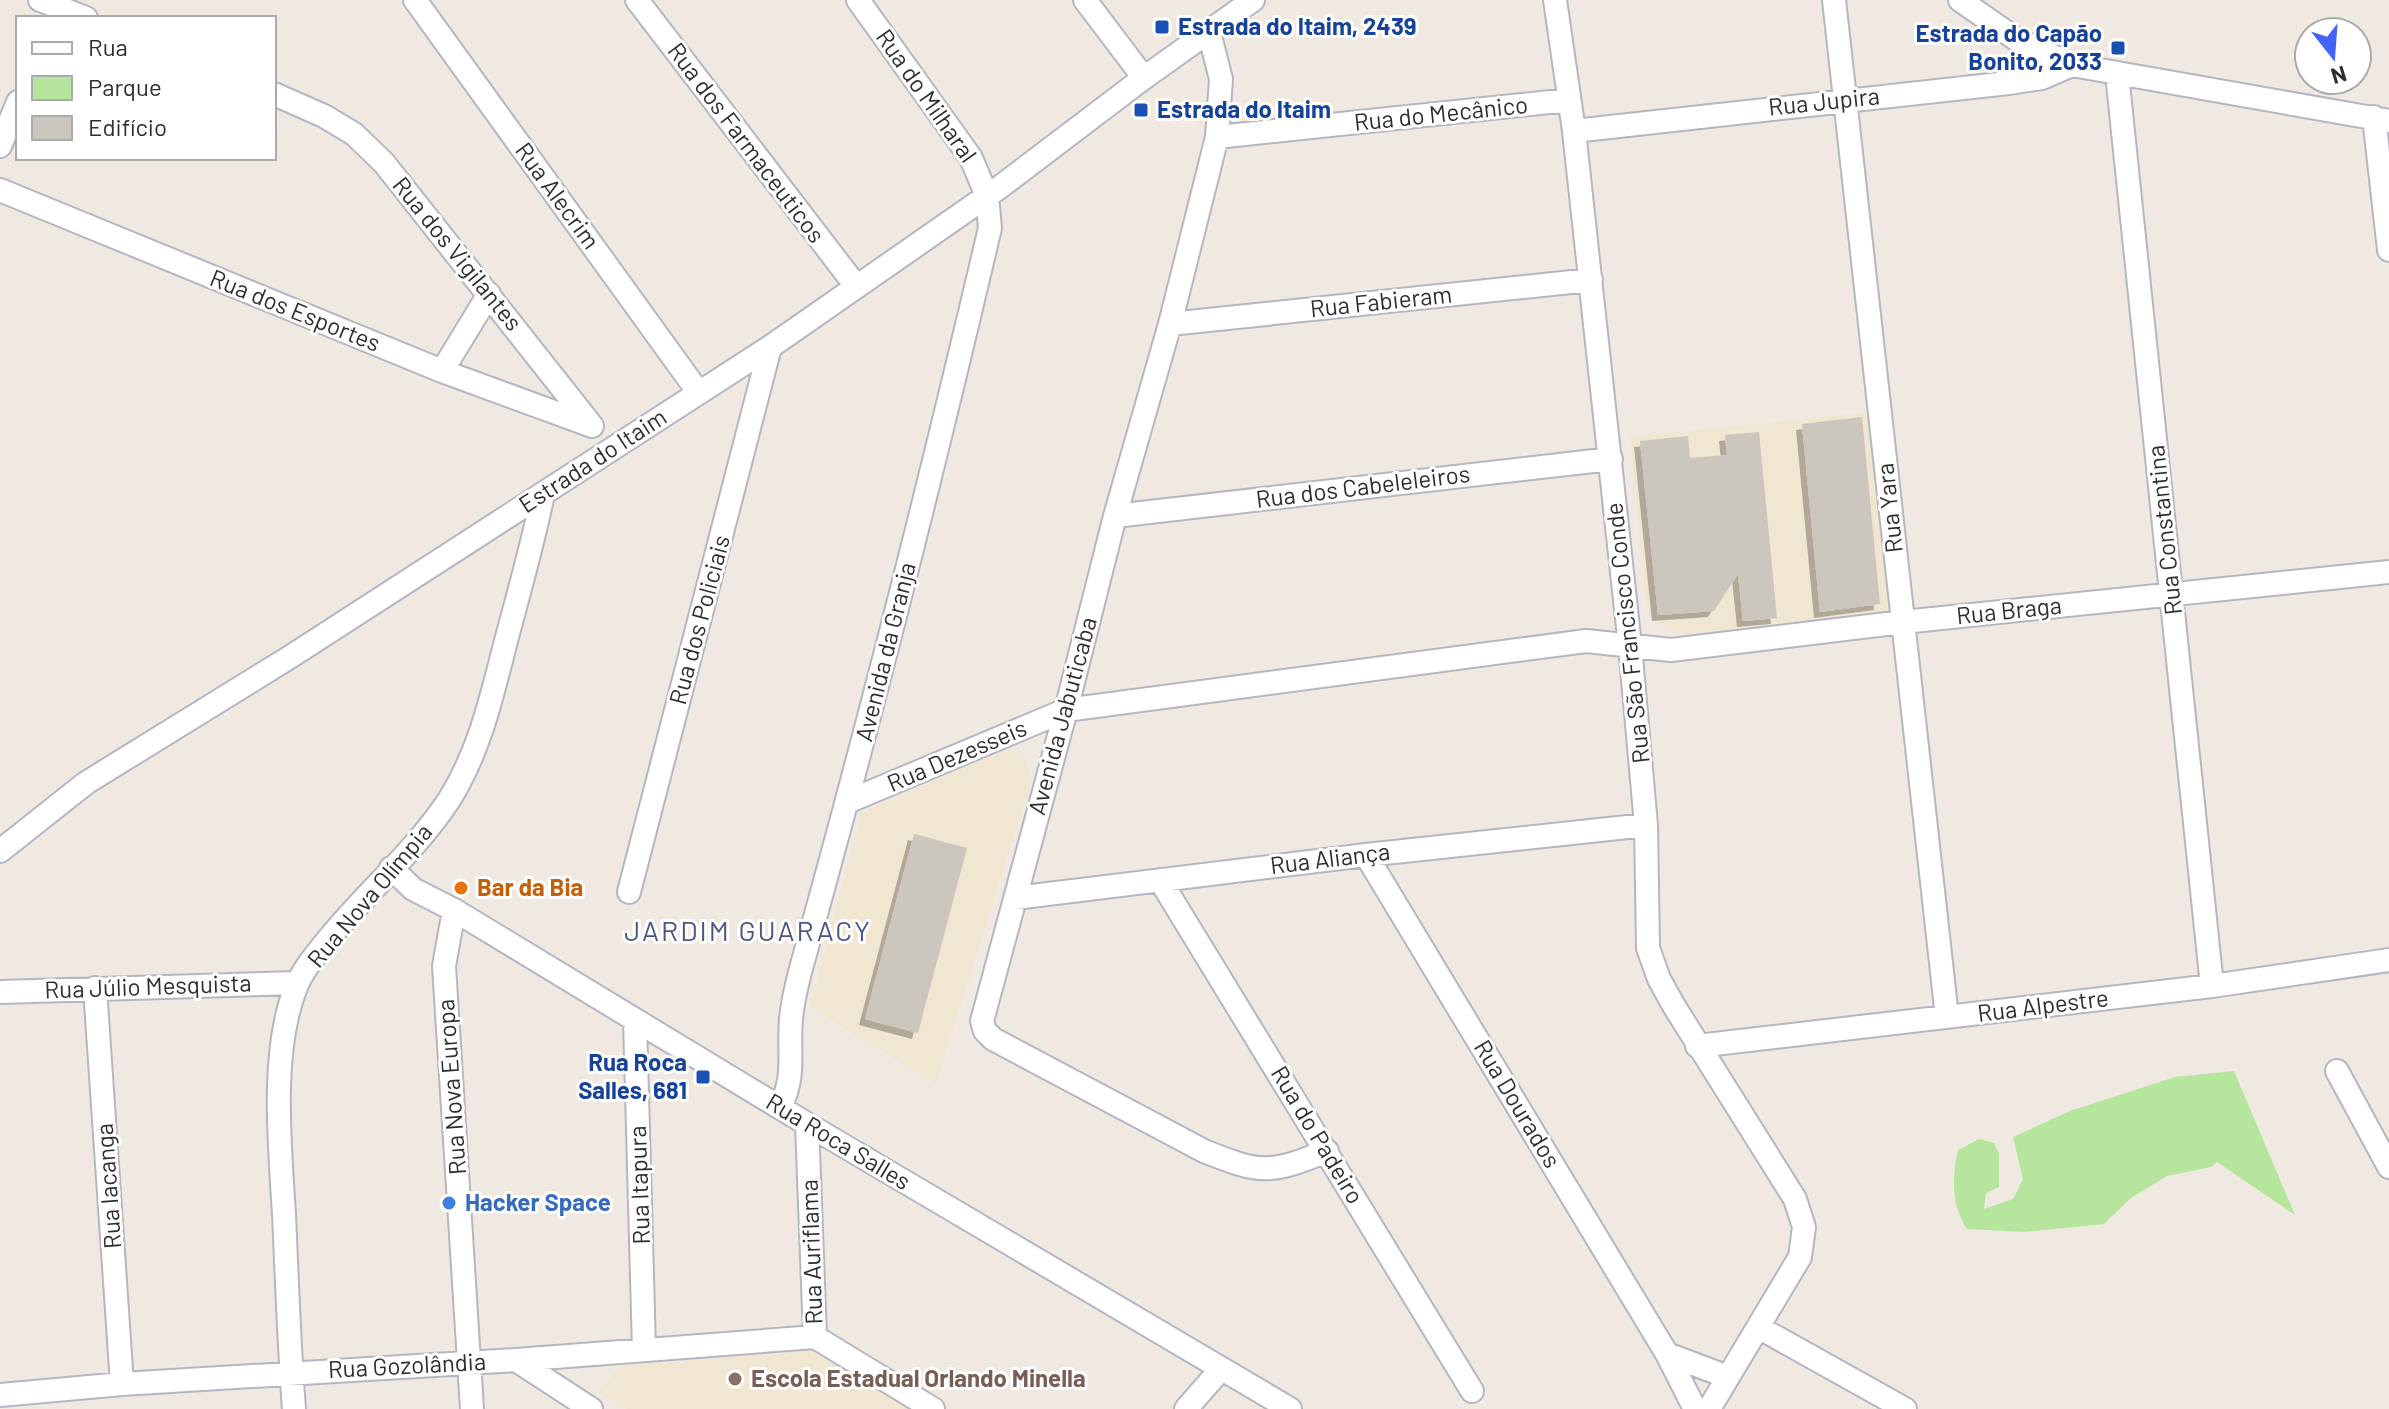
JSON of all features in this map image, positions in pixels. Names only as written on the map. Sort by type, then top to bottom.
[{"type":"street","name":"Rua Alecrim","points":[[415,0],[699,393]]},
{"type":"street","name":"Rua dos Farmaceuticos","points":[[637,0],[856,286]]},
{"type":"street","name":"Rua do Milharal","points":[[858,0],[971,158],[987,196]]},
{"type":"street","points":[[1085,0],[1144,78]]},
{"type":"street","name":"Estrada do Itaim","points":[[0,851],[86,783],[277,665],[770,347],[987,196],[1253,0]]},
{"type":"street","name":"Rua São Francisco Conde","points":[[1555,0],[1574,131],[1630,646],[1646,825],[1648,948],[1659,979],[1697,1046],[1795,1199],[1804,1227],[1800,1257],[1758,1327]]},
{"type":"street","name":"Rua Yara","points":[[1834,0],[1947,1017]]},
{"type":"street","points":[[1960,0],[2016,39],[2072,65],[2381,119],[2389,250]]},
{"type":"street","points":[[49,8],[79,16]]},
{"type":"street","name":"Avenida Jabuticaba","points":[[1209,32],[1221,79],[1217,137],[1170,324],[1115,516],[1066,710],[982,1015],[988,1035],[1204,1151],[1251,1169],[1271,1169],[1327,1151]]},
{"type":"street","name":"Rua Jupira","points":[[1574,131],[2009,83],[2042,78],[2072,65]]},
{"type":"street","name":"Rua Constantina","points":[[2117,74],[2212,986]]},
{"type":"street","name":"Rua dos Vigilantes","points":[[276,95],[324,116],[354,134],[384,163],[608,449]]},
{"type":"street","name":"Rua do Mecânico","points":[[1217,137],[1569,100]]},
{"type":"street","points":[[0,146],[16,107]]},
{"type":"street","name":"Rua dos Esportes","points":[[0,190],[442,371],[592,426]]},
{"type":"street","name":"Avenida da Granja","points":[[780,1107],[792,1077],[791,1023],[796,987],[942,434],[990,228],[987,196]]},
{"type":"street","name":"Rua Fabieram","points":[[1170,324],[1591,280]]},
{"type":"street","points":[[442,371],[489,294]]},
{"type":"street","name":"Rua dos Policiais","points":[[629,892],[770,347]]},
{"type":"street","name":"Rua dos Cabeleleiros","points":[[1115,516],[1611,459]]},
{"type":"street","name":"Rua Nova Olímpia","points":[[294,1409],[279,1126],[282,1048],[288,1011],[297,983],[336,930],[425,832],[449,800],[469,764],[494,686],[543,494]]},
{"type":"street","name":"Rua Braga","points":[[1630,646],[1671,650],[1903,622],[2389,572]]},
{"type":"street","points":[[1066,710],[1586,641],[1630,646]]},
{"type":"street","name":"Rua Dezesseis","points":[[847,802],[1066,710]]},
{"type":"street","name":"Rua Aliança","points":[[1015,898],[1646,825]]},
{"type":"street","name":"Rua Dourados","points":[[1366,855],[1667,1354],[1695,1409]]},
{"type":"street","name":"Rua Roca Salles","points":[[391,868],[413,889],[454,910],[807,1124],[1290,1409]]},
{"type":"street","name":"Rua do Padeiro","points":[[1160,880],[1472,1391]]},
{"type":"street","name":"Rua Nova Europa","points":[[454,910],[444,966],[472,1409]]},
{"type":"street","name":"Rua Alpestre","points":[[1697,1046],[2212,986],[2389,960]]},
{"type":"street","name":"Rua Júlio Mesquista","points":[[0,992],[297,983]]},
{"type":"street","name":"Rua Iacanga","points":[[95,988],[122,1384]]},
{"type":"street","name":"Rua Itapura","points":[[635,1020],[644,1350]]},
{"type":"street","points":[[2337,1071],[2389,1167]]},
{"type":"street","name":"Rua Auriflama","points":[[807,1124],[815,1337],[933,1409]]},
{"type":"street","points":[[1709,1409],[1758,1327],[1905,1409]]},
{"type":"street","name":"Rua Gozolândia","points":[[0,1395],[815,1337]]},
{"type":"street","points":[[1667,1354],[1728,1377]]},
{"type":"street","points":[[516,1360],[591,1409]]},
{"type":"street","points":[[1186,1409],[1221,1369]]},
{"type":"shaded area","points":[[1871,412],[1890,614],[1690,634],[1675,631],[1655,621],[1647,611],[1630,437]]},
{"type":"shaded area","points":[[1009,749],[1024,757],[1032,778],[936,1084],[810,1007],[861,813]]},
{"type":"shaded area","name":"Escola Estadual Orlando Minella","points":[[819,1350],[907,1409],[627,1409],[599,1392],[620,1366]]},
{"type":"green space","points":[[2234,1071],[2295,1215],[2217,1162],[2211,1167],[2167,1176],[2131,1198],[2104,1224],[2024,1232],[1967,1229],[1954,1191],[1958,1150],[1979,1139],[1994,1143],[1999,1154],[1999,1187],[1986,1193],[1984,1209],[2013,1199],[2023,1179],[2013,1137],[2070,1111],[2175,1077]]},
{"type":"building","points":[[1862,417],[1880,604],[1820,612],[1802,424]]},
{"type":"building","points":[[1759,432],[1777,618],[1743,621],[1738,574],[1714,611],[1658,615],[1640,441],[1688,436],[1690,458],[1727,455],[1725,435]]},
{"type":"building","points":[[914,834],[967,848],[918,1033],[865,1019]]},
{"type":"place","name":"Estrada do Itaim, 2439","points":[[1162,27]]},
{"type":"place","name":"Estrada do Capão Bonito, 2033","points":[[2118,48]]},
{"type":"place","name":"Estrada do Itaim","points":[[1141,110]]},
{"type":"place","name":"Bar da Bia","points":[[461,888]]},
{"type":"place","name":"Rua Roca Salles, 681","points":[[703,1077]]},
{"type":"place","name":"Hacker Space","points":[[449,1203]]},
{"type":"place","name":"Escola Estadual Orlando Minella","points":[[735,1379]]},
{"type":"district","name":"JARDIM GUARACY","points":[[748,931]]}]
